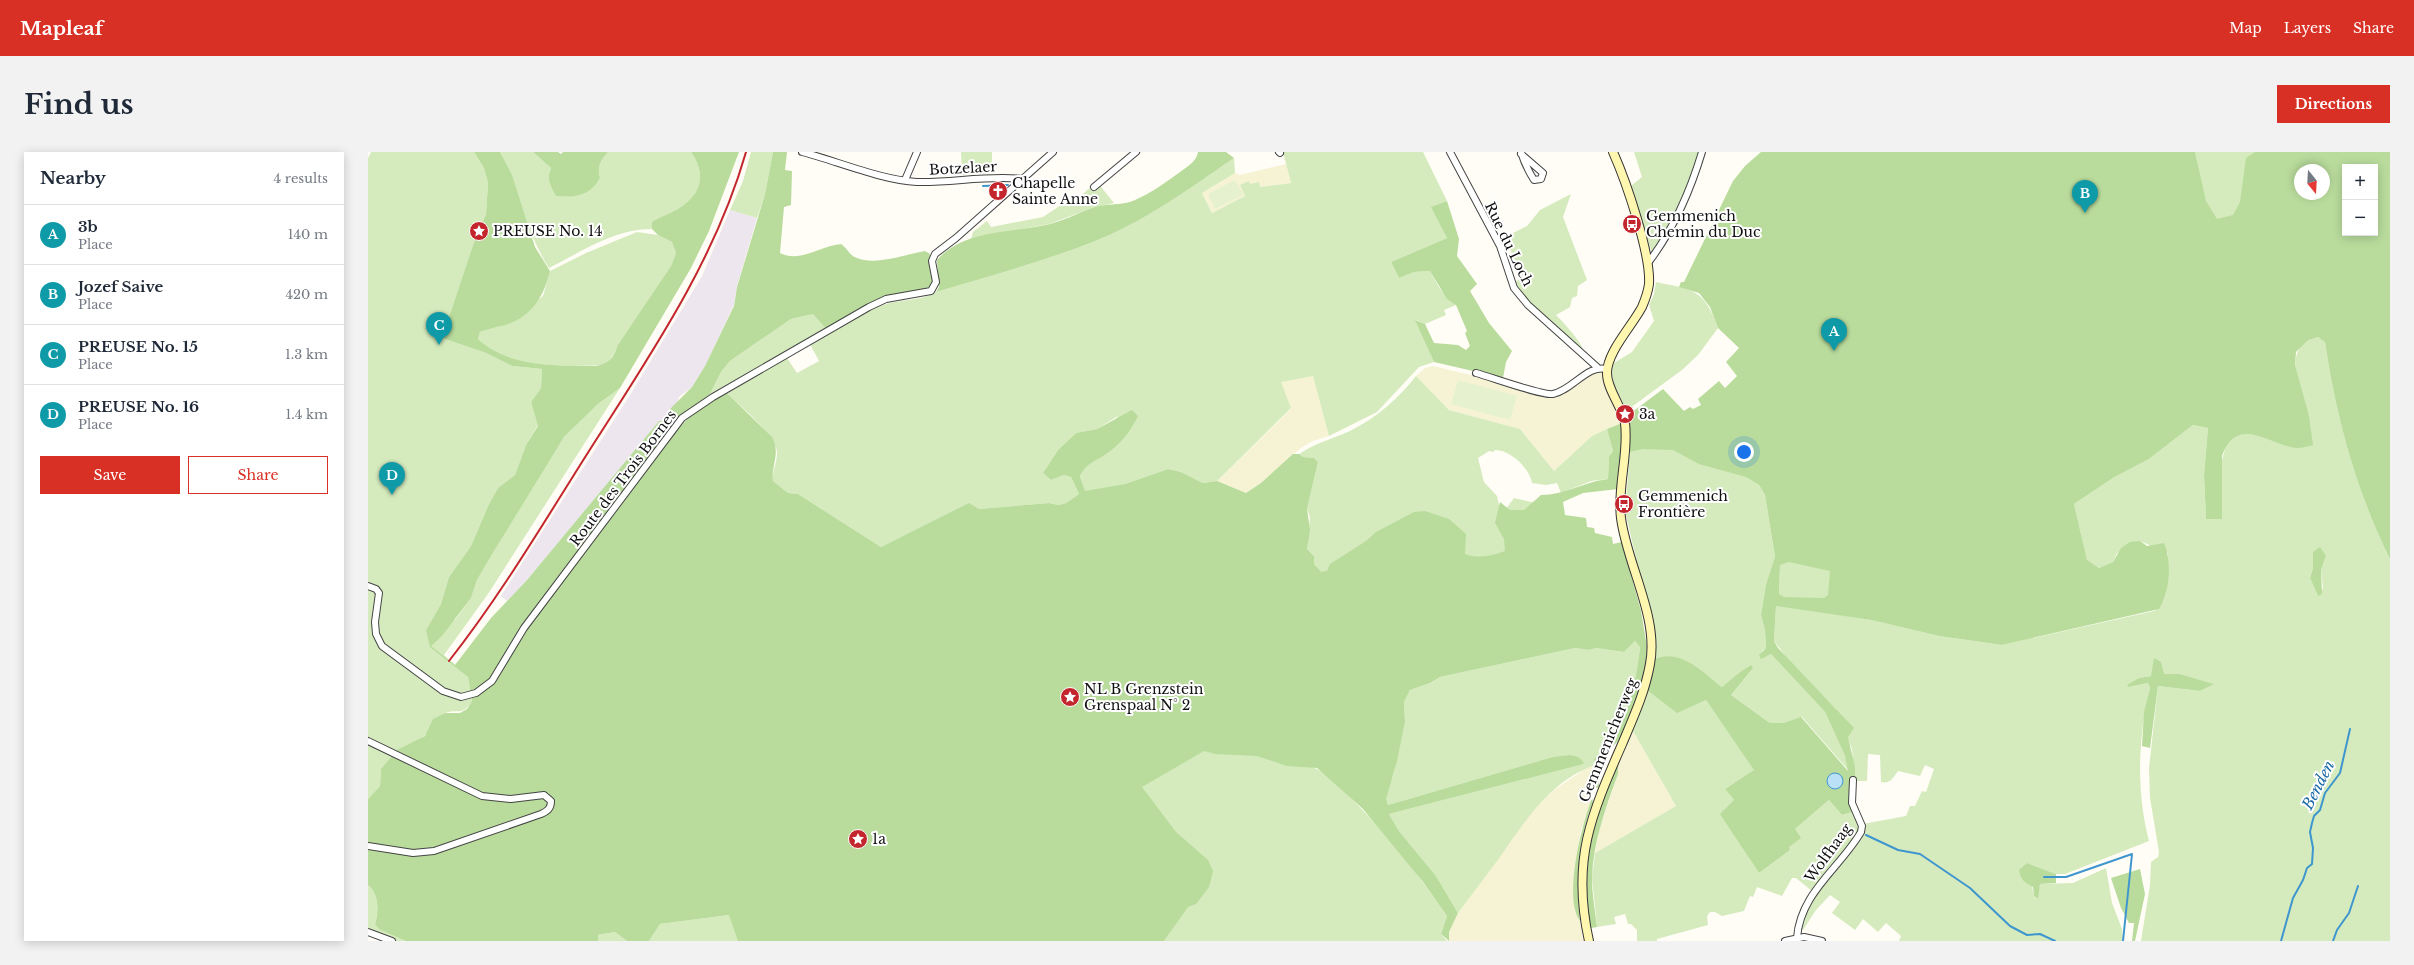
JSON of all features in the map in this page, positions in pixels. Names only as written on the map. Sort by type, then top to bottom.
[{"type":"main road","points":[[1607,369],[1612,356],[1636,317],[1646,297],[1649,282],[1648,263],[1628,191],[1614,152]]},
{"type":"main road","name":"Gemmenicherweg","points":[[1589,941],[1581,891],[1581,874],[1584,849],[1591,818],[1641,701],[1651,661],[1649,631],[1645,608],[1621,520],[1620,498],[1625,428],[1622,410],[1609,383],[1607,369]]},
{"type":"street","name":"Botzelaer","points":[[802,152],[905,180],[1023,179]]},
{"type":"street","name":"Botzelaer","points":[[905,180],[917,152]]},
{"type":"street","name":"Route des Trois Bornes","points":[[368,586],[376,589],[379,593],[376,629],[379,641],[387,651],[443,691],[461,697],[476,693],[492,681],[524,628],[682,418],[713,397],[869,307],[886,299],[931,291],[936,282],[932,261],[935,254],[1053,152]]},
{"type":"street","points":[[1094,187],[1136,152]]},
{"type":"street","name":"Rue du Loch","points":[[1450,152],[1500,246],[1514,288],[1528,305],[1597,367]]},
{"type":"street","points":[[1648,263],[1673,226],[1695,176],[1702,152]]},
{"type":"street","points":[[1476,373],[1537,392],[1553,394],[1597,367],[1607,369]]},
{"type":"street","points":[[368,741],[482,796],[511,799],[544,795],[551,800],[551,806],[547,811],[541,814],[434,851],[413,853],[368,846]]},
{"type":"street","name":"Wolfhaag","points":[[1797,938],[1802,915],[1809,899],[1861,832],[1862,826],[1852,803],[1853,780]]},
{"type":"street","points":[[368,932],[387,939]]},
{"type":"street","points":[[1785,941],[1797,938],[1822,941]]},
{"type":"shaded area","points":[[1286,164],[1291,183],[1260,187],[1250,184],[1250,181],[1245,196],[1212,213],[1202,193],[1235,173],[1240,175]]},
{"type":"shaded area","points":[[730,210],[757,218],[737,286],[734,305],[705,366],[692,387],[679,397],[673,420],[677,420],[671,427],[659,421],[527,580],[507,601],[501,596],[630,395],[702,276]]},
{"type":"shaded area","points":[[1433,366],[1500,382],[1541,396],[1556,398],[1596,371],[1603,371],[1605,384],[1616,403],[1622,423],[1592,436],[1554,471],[1520,429],[1449,410],[1416,376],[1425,368]]},
{"type":"shaded area","points":[[1313,375],[1329,436],[1313,441],[1301,448],[1261,483],[1246,493],[1217,481],[1291,409],[1280,382]]},
{"type":"shaded area","points":[[1633,731],[1676,806],[1595,853],[1600,827],[1618,774],[1618,765]]},
{"type":"shaded area","points":[[1593,766],[1591,775],[1592,798],[1581,830],[1574,878],[1577,917],[1580,921],[1583,941],[1449,941],[1449,932],[1458,913],[1530,813],[1554,790],[1585,769]]},
{"type":"green space","points":[[371,152],[474,152],[484,168],[488,183],[486,214],[473,245],[442,338],[486,353],[512,366],[542,369],[541,388],[531,402],[538,425],[526,445],[515,475],[498,488],[489,504],[471,546],[449,577],[441,604],[426,630],[455,620],[471,598],[477,580],[527,494],[564,437],[598,404],[620,388],[488,594],[444,655],[468,677],[472,701],[462,711],[452,711],[443,714],[437,719],[426,735],[381,769],[380,786],[368,799],[368,158]]},
{"type":"green space","points":[[474,152],[500,152],[512,175],[535,247],[550,271],[539,299],[527,313],[511,323],[480,332],[478,339],[490,348],[518,360],[549,365],[596,366],[605,363],[613,357],[618,345],[671,266],[676,253],[672,242],[658,235],[652,229],[652,222],[681,207],[695,194],[700,179],[696,162],[691,152],[739,152],[709,231],[691,268],[620,388],[598,404],[564,437],[477,580],[471,598],[442,636],[431,646],[455,665],[491,618],[527,580],[659,421],[667,421],[671,427],[677,430],[696,410],[726,392],[772,437],[776,448],[773,481],[788,493],[798,494],[881,547],[969,503],[979,509],[1049,503],[1058,505],[1066,503],[1079,494],[1071,477],[1064,475],[1051,480],[1043,473],[1058,450],[1076,433],[1097,429],[1132,410],[1138,416],[1125,437],[1111,450],[1091,463],[1082,472],[1080,476],[1085,491],[1125,484],[1168,469],[1181,472],[1203,483],[1217,481],[1246,493],[1261,483],[1293,454],[1314,458],[1318,462],[1307,509],[1310,530],[1307,549],[1314,556],[1314,564],[1321,572],[1327,571],[1330,564],[1366,541],[1376,532],[1414,512],[1425,511],[1449,519],[1466,534],[1465,554],[1470,556],[1485,556],[1505,551],[1504,539],[1495,523],[1500,502],[1510,510],[1524,510],[1541,495],[1558,493],[1608,479],[1609,457],[1613,451],[1607,429],[1622,423],[1618,489],[1583,493],[1563,502],[1565,515],[1586,518],[1587,527],[1594,528],[1595,533],[1612,537],[1613,544],[1622,542],[1641,611],[1647,647],[1641,689],[1621,738],[1611,748],[1598,773],[1599,788],[1592,787],[1594,759],[1616,734],[1626,710],[1634,684],[1639,659],[1640,647],[1635,641],[1624,652],[1596,648],[1589,650],[1575,648],[1440,677],[1430,683],[1410,690],[1404,702],[1405,722],[1397,761],[1386,799],[1388,805],[1549,758],[1569,755],[1578,757],[1584,764],[1389,814],[1399,831],[1436,876],[1458,913],[1449,932],[1449,941],[1441,934],[1447,916],[1423,882],[1363,809],[1317,768],[1287,766],[1257,756],[1215,754],[1204,751],[1142,787],[1176,832],[1208,860],[1213,871],[1209,887],[1196,904],[1188,907],[1164,941],[738,941],[729,915],[660,924],[649,941],[627,941],[615,932],[598,935],[598,941],[406,941],[379,929],[375,924],[377,914],[376,898],[372,889],[368,885],[368,799],[380,786],[381,769],[397,750],[425,736],[433,719],[445,713],[460,713],[467,709],[472,701],[468,677],[430,647],[426,630],[441,604],[449,577],[471,546],[489,504],[498,488],[515,475],[526,445],[538,426],[531,402],[541,388],[542,369],[512,366],[486,353],[442,338],[473,245],[486,214],[488,183],[484,168]]},
{"type":"green space","points":[[500,152],[533,152],[551,168],[549,179],[552,189],[557,196],[576,196],[587,192],[592,188],[600,178],[600,164],[608,152],[691,152],[698,165],[700,176],[699,186],[687,202],[652,222],[652,229],[638,230],[611,237],[598,242],[549,268],[534,240],[513,181]]},
{"type":"green space","points":[[533,152],[558,152],[561,154],[563,152],[608,152],[600,164],[600,178],[592,189],[576,196],[569,197],[556,196],[549,182],[551,168]]},
{"type":"green space","points":[[751,152],[773,152],[765,194],[757,218],[730,210],[743,181]]},
{"type":"green space","points":[[773,152],[787,152],[785,170],[792,171],[791,205],[784,207],[780,253],[788,256],[803,255],[833,245],[841,244],[855,257],[873,261],[891,259],[925,251],[930,254],[929,265],[933,285],[920,291],[900,294],[826,329],[813,314],[791,319],[730,361],[721,372],[710,394],[677,420],[669,417],[669,410],[692,387],[705,366],[734,306],[737,287],[765,194]]},
{"type":"green space","points":[[961,152],[992,152],[992,173],[962,175]]},
{"type":"green space","points":[[1198,152],[1226,152],[1234,158],[1166,204],[1112,234],[1054,256],[936,292],[939,287],[937,260],[948,250],[960,243],[974,237],[1050,224],[1096,207],[1121,204],[1138,199],[1186,168],[1194,161]]},
{"type":"green space","points":[[1283,152],[1423,152],[1447,201],[1432,207],[1447,238],[1391,262],[1399,278],[1414,272],[1430,271],[1440,289],[1456,305],[1444,310],[1446,315],[1425,324],[1416,320],[1434,362],[1419,367],[1377,412],[1329,436],[1313,376],[1281,382],[1291,408],[1217,481],[1203,483],[1181,472],[1168,469],[1125,484],[1085,492],[1080,475],[1083,469],[1091,463],[1118,416],[1097,429],[1076,433],[1058,450],[1043,473],[1051,480],[1064,475],[1071,477],[1079,494],[1066,503],[1058,505],[1049,503],[979,509],[969,504],[881,547],[798,494],[788,493],[773,481],[777,453],[771,438],[726,392],[787,358],[797,373],[819,361],[810,344],[873,308],[890,303],[924,297],[1054,256],[1112,234],[1166,204],[1234,158],[1235,173],[1202,193],[1212,213],[1245,196],[1240,185],[1249,181],[1250,184],[1259,182],[1260,187],[1291,183]]},
{"type":"green space","points":[[1634,152],[1700,152],[1691,179],[1680,204],[1652,253],[1631,186],[1642,177]]},
{"type":"green space","points":[[1761,152],[2195,152],[2206,201],[2217,219],[2233,215],[2240,202],[2246,158],[2255,152],[2390,152],[2390,559],[2357,480],[2341,426],[2325,342],[2318,337],[2308,340],[2296,352],[2295,365],[2309,416],[2313,445],[2297,448],[2255,435],[2245,434],[2236,436],[2228,443],[2222,456],[2222,519],[2206,519],[2204,475],[2208,428],[2193,425],[2149,459],[2113,478],[2074,504],[2087,560],[2099,568],[2113,562],[2121,548],[2130,542],[2140,541],[2147,546],[2164,543],[2167,550],[2169,576],[2166,594],[2159,609],[2002,645],[1939,636],[1871,620],[1776,606],[1774,641],[1778,648],[1854,728],[1848,737],[1855,767],[1855,781],[1850,780],[1852,812],[1842,815],[1829,800],[1795,829],[1801,838],[1789,847],[1790,850],[1759,873],[1720,814],[1734,800],[1725,789],[1754,770],[1706,700],[1677,713],[1648,691],[1654,659],[1664,656],[1682,659],[1691,663],[1722,687],[1751,665],[1753,668],[1731,695],[1770,723],[1783,723],[1801,717],[1848,771],[1845,756],[1825,712],[1771,654],[1761,659],[1759,655],[1766,648],[1765,630],[1761,615],[1766,584],[1775,557],[1765,495],[1759,485],[1746,477],[1699,464],[1673,450],[1643,449],[1629,452],[1627,416],[1663,389],[1684,411],[1690,407],[1693,409],[1701,405],[1698,399],[1719,381],[1725,388],[1737,376],[1726,362],[1739,348],[1718,328],[1710,307],[1699,293],[1679,287],[1681,282],[1684,282],[1733,181],[1745,166]],"holes":[[[1789,562],[1830,571],[1828,595],[1824,598],[1784,597],[1779,594],[1780,565]]]},
{"type":"green space","points":[[2195,152],[2390,152],[2390,549],[2326,342],[2322,337],[2316,337],[2325,342],[2341,426],[2357,480],[2390,559],[2390,941],[2141,941],[2150,885],[2151,862],[2158,857],[2159,852],[2150,798],[2149,768],[2158,686],[2200,691],[2213,684],[2180,674],[2164,674],[2139,678],[2130,687],[2148,683],[2150,688],[2143,726],[2140,764],[2142,803],[2149,841],[2065,874],[2056,874],[2027,863],[2034,896],[2037,899],[2040,884],[2073,883],[2106,868],[2112,903],[2122,929],[2123,941],[1899,941],[1901,936],[1886,923],[1878,932],[1863,919],[1855,930],[1832,913],[1840,902],[1830,895],[1816,910],[1803,930],[1800,929],[1808,904],[1863,824],[1906,816],[1910,806],[1915,806],[1922,791],[1926,792],[1934,769],[1925,765],[1920,776],[1898,771],[1889,781],[1881,782],[1880,755],[1868,754],[1867,781],[1855,781],[1852,749],[1836,709],[1790,662],[1774,641],[1776,605],[1871,620],[1939,636],[2002,645],[2154,611],[2163,602],[2165,594],[2168,576],[2168,553],[2140,541],[2117,553],[2113,562],[2099,568],[2087,561],[2074,504],[2113,478],[2149,459],[2193,425],[2208,428],[2204,475],[2206,519],[2225,449],[2209,427],[2192,424],[2069,502],[2085,563],[2100,571],[2165,578],[1781,602],[1779,594],[1780,565],[1765,487],[1746,475],[1673,449],[1667,450],[1673,450],[1747,477],[1759,485],[1765,495],[1775,558],[1766,584],[1761,615],[1765,630],[1766,648],[1762,651],[1761,658],[1771,654],[1825,712],[1845,756],[1849,771],[1802,717],[1783,723],[1770,723],[1731,695],[1753,668],[1722,687],[1699,670],[1681,661],[1663,657],[1654,659],[1641,579],[1625,511],[1630,452],[1628,414],[1642,406],[1684,415],[2197,162]],"holes":[[[2308,337],[2313,337],[2308,339],[2296,356],[2295,366],[2299,387],[2309,416],[2252,433],[2295,351]],[[2326,556],[2321,570],[2323,588],[2318,596],[2310,578],[2313,568]]]},
{"type":"green space","points":[[1235,180],[1243,195],[1215,209],[1208,194]]},
{"type":"green space","points":[[1097,182],[1114,203],[1092,208],[1049,224],[971,239],[973,232],[987,221],[991,227],[1043,217],[1070,199],[1073,202]]},
{"type":"green space","points":[[1571,194],[1563,217],[1587,280],[1578,286],[1577,296],[1572,298],[1570,307],[1556,315],[1581,345],[1584,354],[1528,301],[1515,282],[1522,277],[1505,237],[1527,226],[1540,210]]},
{"type":"green space","points":[[1447,201],[1459,239],[1457,256],[1477,284],[1470,291],[1489,323],[1512,351],[1506,362],[1503,378],[1434,362],[1415,320],[1425,324],[1434,343],[1458,345],[1466,350],[1470,346],[1465,333],[1467,331],[1456,305],[1447,299],[1430,271],[1414,272],[1399,278],[1391,262],[1447,238],[1431,207]]},
{"type":"green space","points":[[637,232],[658,235],[672,242],[676,253],[671,266],[607,364],[574,366],[520,362],[498,354],[485,346],[478,339],[480,332],[489,328],[501,326],[543,296],[550,271],[586,253]]},
{"type":"green space","points":[[1656,282],[1680,287],[1696,293],[1708,305],[1718,328],[1698,355],[1682,370],[1626,411],[1613,381],[1612,375],[1614,363],[1632,352],[1654,321],[1649,305],[1654,294]]},
{"type":"green space","points":[[813,314],[826,329],[710,394],[721,372],[730,361],[791,319]]},
{"type":"green space","points":[[1416,376],[1449,410],[1520,429],[1554,471],[1592,436],[1607,429],[1613,451],[1609,457],[1608,479],[1591,481],[1561,493],[1557,483],[1546,485],[1532,483],[1524,466],[1507,453],[1495,450],[1493,452],[1489,451],[1478,458],[1484,482],[1497,496],[1499,505],[1506,509],[1514,498],[1531,502],[1545,501],[1609,481],[1614,451],[1623,424],[1619,487],[1580,493],[1560,501],[1600,645],[1569,648],[1408,682],[1402,693],[1392,780],[1405,722],[1404,702],[1410,690],[1430,683],[1440,677],[1575,648],[1589,650],[1596,648],[1624,652],[1635,641],[1640,647],[1632,693],[1614,737],[1598,754],[1593,766],[1577,773],[1563,783],[1538,806],[1458,913],[1436,876],[1399,831],[1389,814],[1584,764],[1566,755],[1549,758],[1388,805],[1387,802],[1331,763],[1312,767],[1319,770],[1326,776],[1369,816],[1410,865],[1447,916],[1441,934],[1447,941],[1164,941],[1175,925],[1162,941],[649,941],[660,924],[729,915],[1320,572],[1314,564],[1314,556],[1307,549],[1310,517],[1307,509],[1318,462],[1314,458],[1303,457],[1299,454],[1317,444],[1360,426],[1378,414],[1402,392]]},
{"type":"green space","points":[[1458,380],[1517,396],[1510,420],[1451,404]]},
{"type":"green space","points":[[2320,547],[2326,556],[2321,570],[2322,594],[2318,596],[2310,578],[2313,568],[2313,552]]},
{"type":"green space","points":[[2154,658],[2161,662],[2164,674],[2180,674],[2214,684],[2200,691],[2158,686],[2150,748],[2142,746],[2144,712],[2150,688],[2148,683],[2129,687],[2127,685],[2139,678],[2151,676]]},
{"type":"green space","points":[[1648,691],[1677,712],[1706,700],[1755,770],[1725,789],[1734,800],[1746,853],[1759,873],[1790,850],[1788,847],[1795,829],[1829,800],[1842,815],[1852,812],[1858,824],[1858,834],[1812,891],[1796,878],[1792,878],[1782,896],[1757,887],[1753,897],[1750,896],[1744,911],[1722,916],[1715,912],[1710,912],[1707,916],[1708,925],[1657,939],[1657,941],[1637,941],[1637,930],[1631,924],[1628,924],[1625,914],[1614,917],[1616,924],[1597,927],[1592,878],[1595,853],[1676,806],[1633,731]]},
{"type":"green space","points":[[1618,765],[1618,774],[1605,812],[1595,851],[1592,884],[1597,927],[1591,928],[1585,891],[1586,859],[1589,843],[1599,810]]},
{"type":"green space","points":[[1592,798],[1593,802],[1584,831],[1579,860],[1578,890],[1580,921],[1575,910],[1573,895],[1574,878],[1579,842]]},
{"type":"green space","points":[[2027,863],[2056,874],[2056,883],[2040,884],[2038,899],[2034,896],[2033,887],[2023,880],[2019,870]]},
{"type":"green space","points":[[2140,869],[2145,894],[2135,941],[2132,941],[2134,923],[2129,923],[2121,908],[2111,878]]},
{"type":"green space","points":[[368,885],[374,893],[377,903],[375,924],[406,941],[397,941],[368,928]]},
{"type":"green space","points":[[615,932],[627,941],[598,941],[598,935]]},
{"type":"water","points":[[1835,773],[1842,778],[1843,781],[1838,788],[1835,789],[1828,784],[1827,781],[1832,774]]},
{"type":"waterway","points":[[983,186],[1008,185]]},
{"type":"waterway","name":"Benden","points":[[2281,941],[2293,898],[2303,880],[2307,868],[2312,864],[2313,848],[2310,832],[2314,816],[2320,810],[2325,793],[2340,773],[2350,729]]},
{"type":"waterway","points":[[1866,835],[1898,850],[1920,854],[1970,888],[2010,926],[2027,935],[2040,934],[2055,941]]},
{"type":"waterway","points":[[2044,877],[2066,877],[2132,854],[2123,941]]},
{"type":"waterway","points":[[2333,941],[2337,930],[2349,913],[2358,886]]},
{"type":"railway","points":[[449,661],[522,558],[657,344],[699,270],[733,192],[746,152]]},
{"type":"place","name":"Chapelle Sainte Anne","points":[[998,191]]},
{"type":"place","name":"Jozef Saive","points":[[2085,213]]},
{"type":"place","name":"Gemmenich Chemin du Duc","points":[[1632,224]]},
{"type":"place","name":"PREUSE No. 14","points":[[479,231]]},
{"type":"place","name":"PREUSE No. 15","points":[[439,345]]},
{"type":"place","name":"3b","points":[[1834,351]]},
{"type":"place","name":"3a","points":[[1625,414]]},
{"type":"place","name":"PREUSE No. 16","points":[[392,495]]},
{"type":"place","name":"Gemmenich Frontière","points":[[1624,504]]},
{"type":"place","name":"NL B Grenzstein Grenspaal N° 2","points":[[1070,697]]},
{"type":"place","name":"1a","points":[[858,839]]}]
